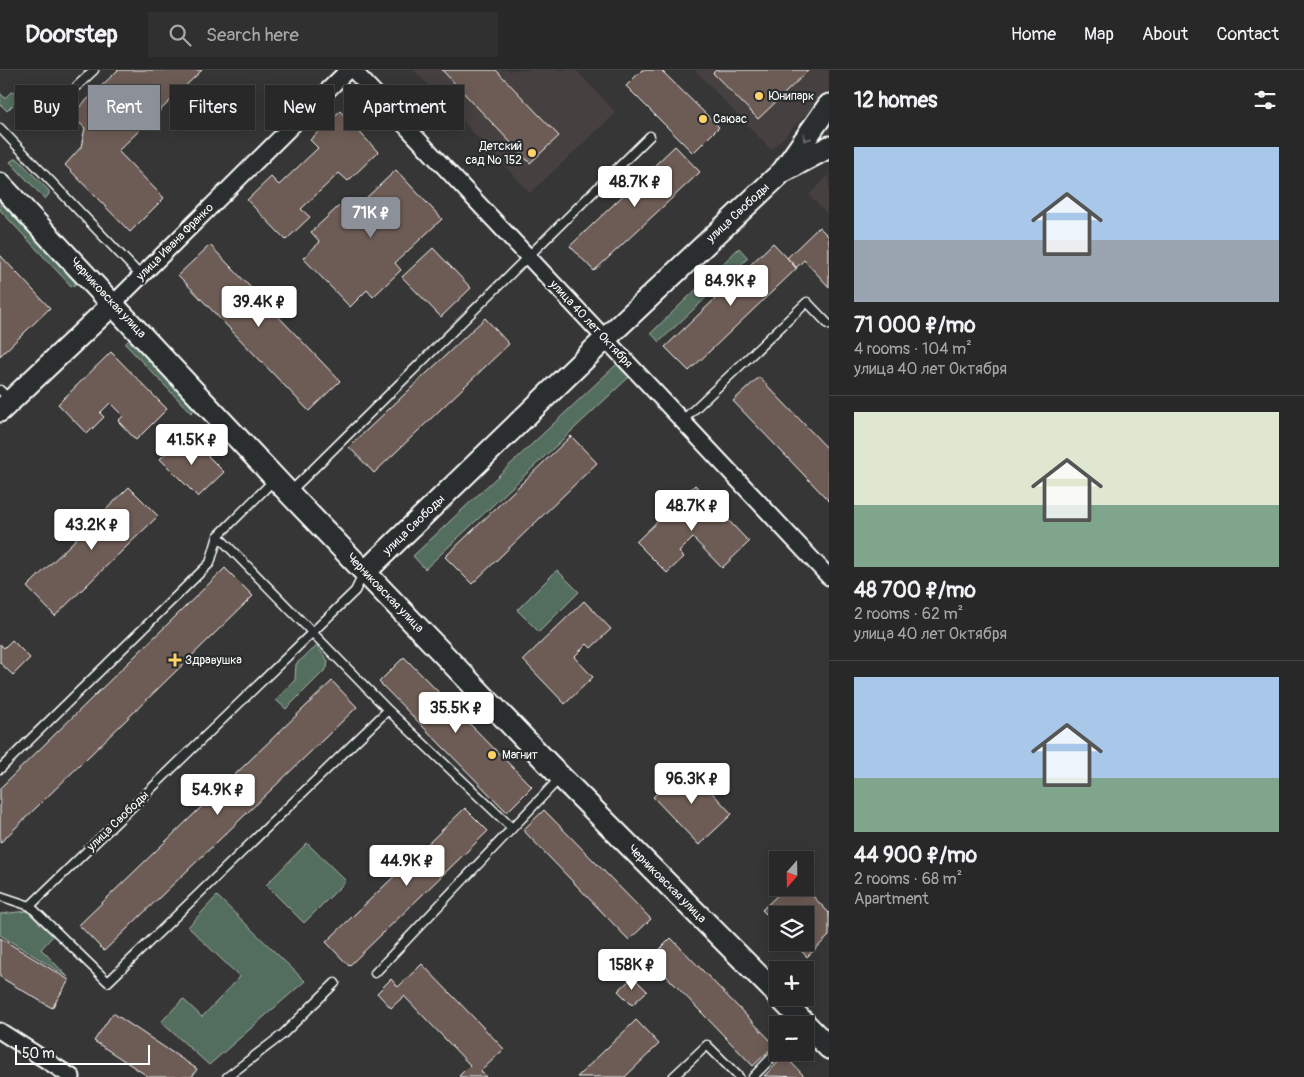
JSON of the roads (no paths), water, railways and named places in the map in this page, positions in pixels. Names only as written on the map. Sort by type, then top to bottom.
[{"type":"street","name":"улица Ивана Франко","points":[[4,401],[113,304],[348,70]]},
{"type":"street","name":"улица 40 лет Октября","points":[[353,70],[829,577]]},
{"type":"street","name":"улица Свободы","points":[[365,572],[605,339],[783,171],[829,105]]},
{"type":"street","name":"улица Свободы","points":[[783,171],[829,148]]},
{"type":"street","name":"Черниковская улица","points":[[0,184],[283,486],[561,777],[769,986]]},
{"type":"street","name":"Черниковская улица","points":[[788,1006],[796,1016]]},
{"type":"street","points":[[0,1030],[66,1076]]},
{"type":"street","name":"Черниковская улица","points":[[814,1034],[829,1048]]},
{"type":"lane","points":[[78,85],[94,70]]},
{"type":"lane","points":[[0,128],[141,276]]},
{"type":"lane","points":[[0,769],[210,563],[218,536],[283,486],[528,257],[650,136]]},
{"type":"lane","points":[[682,421],[807,302],[829,325]]},
{"type":"lane","points":[[218,536],[388,710],[512,828]]},
{"type":"lane","name":"улица Свободы","points":[[30,906],[313,633],[355,591],[365,572]]},
{"type":"lane","points":[[0,896],[30,906],[108,982],[388,710]]},
{"type":"lane","points":[[375,974],[561,777]]},
{"type":"lane","points":[[227,1077],[282,1035],[335,983]]},
{"type":"lane","points":[[673,1077],[707,1046],[739,1077]]},
{"type":"lane","points":[[753,1077],[769,1060]]},
{"type":"place","name":"Юнипарк","points":[[759,96]]},
{"type":"place","name":"Саюас","points":[[703,119]]},
{"type":"place","name":"Детский сад № 152","points":[[532,153]]},
{"type":"place","name":"Здравушка","points":[[175,660]]},
{"type":"place","name":"Магнит","points":[[492,755]]}]
